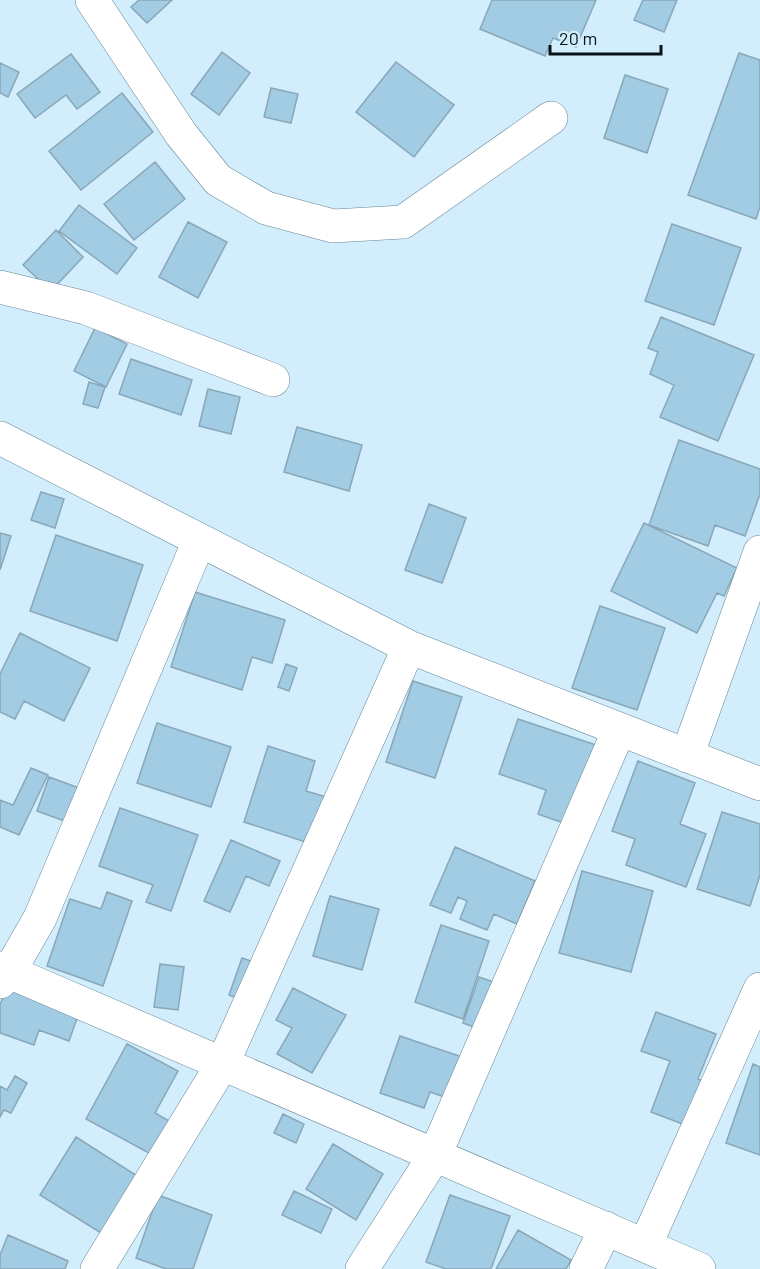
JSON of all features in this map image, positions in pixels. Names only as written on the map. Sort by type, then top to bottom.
[{"type":"street","points":[[92,0],[181,134],[218,180],[266,208],[333,226],[403,222],[551,118]]},
{"type":"street","points":[[0,287],[86,308],[273,380]]},
{"type":"street","points":[[0,438],[409,647],[760,784]]},
{"type":"street","points":[[199,541],[40,918],[3,974],[224,1064],[699,1269]]},
{"type":"street","points":[[687,756],[760,552]]},
{"type":"street","points":[[97,1269],[224,1064],[409,647]]},
{"type":"street","points":[[362,1269],[435,1155],[619,730]]},
{"type":"street","points":[[645,1246],[760,989]]},
{"type":"street","points":[[586,1269],[606,1228]]},
{"type":"building","points":[[139,0],[172,0],[147,23],[131,7]]},
{"type":"building","points":[[492,0],[596,0],[576,47],[553,38],[545,56],[480,29]]},
{"type":"building","points":[[643,0],[677,0],[664,32],[634,20]]},
{"type":"building","points":[[222,52],[250,73],[219,115],[191,94]]},
{"type":"building","points":[[739,53],[760,60],[760,207],[756,219],[688,195]]},
{"type":"building","points":[[71,54],[100,92],[77,109],[66,95],[35,118],[17,94]]},
{"type":"building","points":[[396,62],[454,105],[414,157],[356,112]]},
{"type":"building","points":[[0,63],[19,72],[8,97],[0,93]]},
{"type":"building","points":[[625,75],[668,89],[647,153],[604,138]]},
{"type":"building","points":[[271,88],[298,94],[291,123],[264,117]]},
{"type":"building","points":[[122,93],[153,132],[81,190],[49,151]]},
{"type":"building","points":[[155,162],[185,199],[134,240],[104,204]]},
{"type":"building","points":[[79,205],[137,248],[117,274],[59,231]]},
{"type":"building","points":[[188,222],[227,242],[198,298],[159,277]]},
{"type":"building","points":[[672,224],[741,248],[714,325],[645,301]]},
{"type":"building","points":[[56,230],[83,257],[51,291],[23,265]]},
{"type":"building","points":[[661,317],[754,355],[718,441],[660,417],[674,385],[650,374],[658,352],[648,348]]},
{"type":"building","points":[[95,328],[127,344],[106,387],[74,371]]},
{"type":"building","points":[[131,359],[192,380],[181,415],[119,394]]},
{"type":"building","points":[[89,382],[105,387],[98,408],[83,404]]},
{"type":"building","points":[[208,389],[240,397],[231,434],[199,426]]},
{"type":"building","points":[[297,427],[362,445],[349,491],[284,472]]},
{"type":"building","points":[[679,440],[760,469],[760,494],[745,536],[715,525],[708,546],[649,525]]},
{"type":"building","points":[[41,492],[64,499],[55,528],[31,520]]},
{"type":"building","points":[[429,504],[466,518],[442,583],[405,570]]},
{"type":"building","points":[[644,523],[737,568],[724,596],[717,593],[697,633],[611,591]]},
{"type":"building","points":[[0,533],[11,536],[0,570]]},
{"type":"building","points":[[56,535],[143,565],[117,641],[30,611]]},
{"type":"building","points":[[195,592],[285,620],[272,663],[252,657],[242,690],[171,667]]},
{"type":"building","points":[[600,606],[665,628],[637,710],[572,688]]},
{"type":"building","points":[[20,633],[90,668],[64,721],[24,701],[15,719],[0,712],[0,674]]},
{"type":"building","points":[[286,664],[297,668],[289,691],[278,687]]},
{"type":"building","points":[[413,681],[462,697],[435,778],[386,762]]},
{"type":"building","points":[[518,719],[596,745],[569,825],[538,814],[546,790],[499,774]]},
{"type":"building","points":[[157,723],[231,747],[211,807],[137,783]]},
{"type":"building","points":[[268,746],[315,761],[306,791],[330,798],[315,845],[244,822]]},
{"type":"building","points":[[638,761],[695,783],[680,824],[706,834],[686,887],[626,865],[635,839],[612,831]]},
{"type":"building","points":[[31,768],[48,775],[19,835],[0,827],[0,800],[13,805]]},
{"type":"building","points":[[49,777],[82,789],[70,823],[37,811]]},
{"type":"building","points":[[120,808],[198,835],[171,911],[146,902],[153,885],[99,866]]},
{"type":"building","points":[[722,812],[760,824],[760,875],[750,906],[697,889]]},
{"type":"building","points":[[231,840],[280,861],[269,886],[246,876],[230,912],[204,901]]},
{"type":"building","points":[[455,847],[535,881],[517,924],[494,914],[487,930],[460,919],[467,901],[458,897],[451,913],[430,905]]},
{"type":"building","points":[[582,871],[653,891],[631,972],[559,953]]},
{"type":"building","points":[[107,892],[132,901],[103,986],[47,966],[70,899],[101,909]]},
{"type":"building","points":[[330,896],[379,909],[362,970],[313,956]]},
{"type":"building","points":[[441,925],[489,941],[463,1019],[415,1002]]},
{"type":"building","points":[[242,958],[266,966],[253,1004],[229,995]]},
{"type":"building","points":[[160,964],[184,967],[178,1010],[154,1007]]},
{"type":"building","points":[[479,977],[502,985],[485,1031],[463,1023]]},
{"type":"building","points":[[9,981],[81,1007],[69,1041],[39,1030],[34,1045],[0,1033],[0,1005]]},
{"type":"building","points":[[293,988],[346,1015],[312,1073],[277,1054],[292,1028],[276,1020]]},
{"type":"building","points":[[656,1012],[716,1034],[698,1079],[713,1085],[696,1129],[651,1112],[670,1061],[641,1051]]},
{"type":"building","points":[[400,1036],[465,1058],[451,1099],[430,1092],[424,1108],[380,1093]]},
{"type":"building","points":[[127,1044],[178,1071],[155,1113],[178,1126],[160,1159],[86,1119]]},
{"type":"building","points":[[753,1064],[760,1067],[760,1155],[726,1143]]},
{"type":"building","points":[[15,1076],[27,1083],[11,1113],[4,1110],[0,1117],[0,1086],[7,1090]]},
{"type":"building","points":[[283,1114],[304,1124],[296,1143],[274,1133]]},
{"type":"building","points":[[76,1137],[145,1181],[109,1238],[40,1195]]},
{"type":"building","points":[[333,1144],[383,1174],[356,1220],[306,1189]]},
{"type":"building","points":[[294,1191],[332,1209],[321,1233],[282,1215]]},
{"type":"building","points":[[158,1195],[212,1215],[193,1269],[166,1269],[136,1258]]},
{"type":"building","points":[[450,1195],[510,1216],[491,1269],[446,1269],[426,1262]]},
{"type":"building","points":[[518,1230],[571,1260],[566,1269],[496,1269]]},
{"type":"building","points":[[8,1235],[68,1261],[65,1269],[0,1269],[0,1255]]}]
